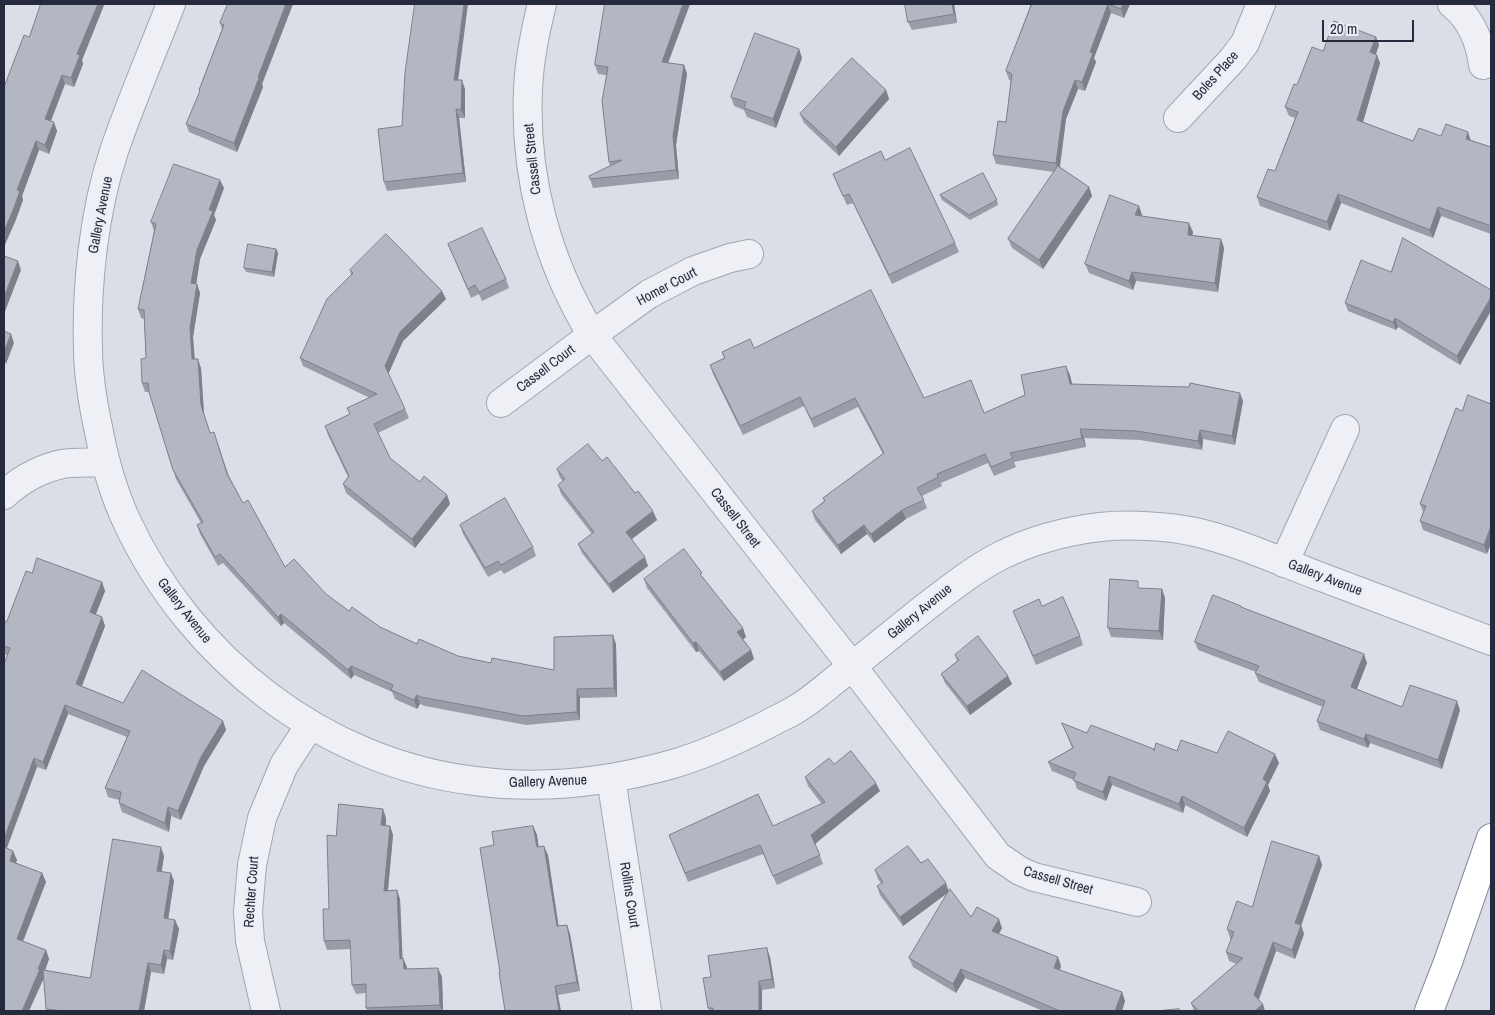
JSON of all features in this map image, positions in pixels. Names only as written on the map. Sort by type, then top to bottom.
[{"type":"highway","points":[[1429,1011],[1491,838]]},
{"type":"street","name":"Gallery Avenue","points":[[171,4],[113,155],[97,219],[89,284],[88,350],[92,399],[105,462],[126,519],[146,559],[170,598],[198,633],[238,673],[283,708],[310,725],[364,751],[417,770],[473,781],[530,785],[591,781],[675,763],[733,742],[799,708],[961,580],[1001,556],[1044,538],[1099,527],[1137,526],[1193,532],[1238,545],[1491,641]]},
{"type":"street","name":"Cassell Street","points":[[542,4],[532,47],[528,90],[529,145],[539,210],[559,271],[581,318],[592,335],[852,666],[998,856],[1020,871],[1034,877],[1137,902]]},
{"type":"street","name":"Boles Place","points":[[1178,118],[1233,59],[1245,43],[1261,4]]},
{"type":"street","points":[[1452,4],[1459,9],[1474,30],[1482,55],[1483,65]]},
{"type":"street","name":"Homer Court","points":[[592,335],[649,294],[692,271],[730,258],[749,254]]},
{"type":"street","name":"Cassell Court","points":[[501,402],[592,335]]},
{"type":"street","points":[[1284,563],[1345,429]]},
{"type":"street","points":[[4,494],[13,486],[34,474],[56,466],[105,462]]},
{"type":"street","name":"Rechter Court","points":[[266,1011],[250,941],[248,912],[252,864],[262,818],[284,765],[310,725]]},
{"type":"street","name":"Rollins Court","points":[[611,778],[647,1011]]},
{"type":"building","points":[[41,4],[98,4],[77,54],[80,55],[71,78],[62,75],[45,119],[54,122],[45,145],[36,141],[17,190],[20,191],[4,231],[4,87],[24,35],[29,37]]},
{"type":"building","points":[[228,4],[286,4],[234,143],[186,124],[224,25],[220,23]]},
{"type":"building","points":[[415,4],[464,4],[454,80],[462,80],[461,110],[456,109],[463,173],[384,182],[378,129],[402,126],[405,73]]},
{"type":"building","points":[[605,4],[683,4],[662,62],[684,65],[673,136],[676,170],[590,179],[589,176],[622,160],[609,162],[602,101],[608,67],[595,65]]},
{"type":"building","points":[[905,4],[952,4],[954,14],[908,22]]},
{"type":"building","points":[[1032,4],[1108,4],[1090,52],[1093,53],[1082,82],[1075,80],[1063,111],[1056,163],[993,155],[998,121],[1006,122],[1012,74],[1006,71]]},
{"type":"building","points":[[1108,4],[1123,4],[1121,9]]},
{"type":"building","points":[[1334,21],[1376,37],[1370,52],[1377,55],[1357,120],[1413,141],[1419,128],[1441,136],[1446,124],[1468,132],[1466,139],[1491,147],[1491,226],[1438,207],[1430,230],[1338,194],[1327,222],[1257,197],[1268,169],[1275,171],[1298,112],[1285,107],[1294,84],[1297,85],[1312,47],[1323,51]]},
{"type":"building","points":[[755,33],[799,49],[773,119],[744,108],[746,102],[731,97]]},
{"type":"building","points":[[852,58],[886,90],[836,147],[800,114]]},
{"type":"building","points":[[910,148],[955,243],[889,275],[849,194],[843,196],[833,174],[881,151],[885,160]]},
{"type":"building","points":[[174,164],[220,180],[209,210],[213,211],[197,250],[191,283],[197,284],[190,328],[192,359],[198,359],[201,405],[210,433],[214,432],[227,474],[243,503],[248,500],[285,567],[294,559],[326,594],[349,611],[352,607],[380,627],[417,644],[419,639],[458,656],[491,663],[492,658],[554,670],[554,637],[613,635],[614,688],[577,689],[577,712],[523,716],[417,695],[414,700],[391,690],[393,685],[351,666],[348,670],[281,614],[278,617],[220,554],[215,557],[197,525],[203,522],[173,470],[149,392],[148,383],[142,383],[141,359],[146,358],[144,310],[138,309],[156,224],[151,222]]},
{"type":"building","points":[[1058,166],[1089,187],[1039,260],[1008,239]]},
{"type":"building","points":[[983,173],[997,200],[969,215],[940,195]]},
{"type":"building","points":[[1110,195],[1139,206],[1135,215],[1189,223],[1188,235],[1221,239],[1215,283],[1132,272],[1129,281],[1085,264]]},
{"type":"building","points":[[482,228],[506,279],[479,292],[475,285],[468,289],[448,244]]},
{"type":"building","points":[[386,234],[442,291],[400,332],[385,366],[405,409],[374,424],[390,458],[420,482],[424,476],[447,495],[412,539],[343,484],[349,476],[325,426],[350,414],[347,408],[377,394],[300,358],[327,299],[353,273],[350,270]]},
{"type":"building","points":[[1403,238],[1491,290],[1491,297],[1457,356],[1395,318],[1393,322],[1345,303],[1361,260],[1391,272]]},
{"type":"building","points":[[248,244],[276,249],[272,272],[244,268]]},
{"type":"building","points":[[4,256],[18,261],[4,297]]},
{"type":"building","points":[[871,290],[924,398],[971,380],[984,413],[1025,395],[1021,375],[1066,366],[1070,384],[1189,387],[1190,383],[1240,393],[1232,436],[1200,430],[1198,441],[1137,431],[1080,429],[1082,438],[1010,453],[1013,458],[991,467],[985,454],[937,474],[938,477],[917,488],[924,500],[902,510],[871,534],[864,525],[838,545],[812,511],[825,501],[823,498],[884,453],[855,398],[811,419],[800,397],[740,426],[710,365],[725,358],[722,352],[750,339],[754,348]]},
{"type":"building","points":[[4,331],[11,334],[4,352]]},
{"type":"building","points":[[1468,395],[1491,404],[1491,526],[1484,545],[1420,521],[1426,506],[1420,504],[1456,408],[1462,411]]},
{"type":"building","points":[[588,444],[602,461],[607,457],[635,493],[638,491],[653,511],[626,532],[645,557],[609,584],[578,544],[594,532],[558,485],[565,479],[557,469]]},
{"type":"building","points":[[505,498],[533,547],[501,565],[498,561],[485,568],[460,525]]},
{"type":"building","points":[[684,549],[702,573],[700,574],[743,628],[737,632],[751,650],[720,672],[696,642],[693,643],[644,579]]},
{"type":"building","points":[[37,558],[102,582],[90,612],[102,617],[76,684],[123,703],[142,670],[223,721],[201,757],[178,811],[168,807],[165,823],[119,803],[121,792],[105,788],[130,731],[65,705],[43,762],[34,758],[4,839],[4,664],[10,648],[4,646],[4,625],[26,571],[32,573]]},
{"type":"building","points":[[1110,579],[1138,581],[1138,588],[1162,589],[1159,631],[1108,628]]},
{"type":"building","points":[[1213,595],[1364,654],[1351,687],[1402,707],[1410,685],[1457,701],[1438,760],[1366,734],[1364,739],[1317,721],[1325,701],[1255,673],[1259,666],[1195,642]]},
{"type":"building","points":[[1063,597],[1080,636],[1033,656],[1013,611],[1039,599],[1042,606]]},
{"type":"building","points":[[978,636],[1008,676],[967,706],[941,674],[959,660],[955,655]]},
{"type":"building","points":[[1062,723],[1087,733],[1091,725],[1154,749],[1154,751],[1156,743],[1177,751],[1181,740],[1217,753],[1228,731],[1275,754],[1263,779],[1267,782],[1244,828],[1182,796],[1179,804],[1109,776],[1103,792],[1073,780],[1076,773],[1048,762],[1073,748]]},
{"type":"building","points":[[851,751],[876,783],[811,835],[820,855],[773,876],[760,845],[685,873],[669,835],[758,794],[773,826],[825,802],[805,777],[829,758],[834,764]]},
{"type":"building","points":[[339,804],[383,809],[381,825],[390,826],[384,891],[397,890],[400,959],[403,958],[404,969],[438,968],[440,1005],[366,1008],[366,984],[352,985],[350,940],[324,941],[323,909],[329,909],[327,835],[336,836]]},
{"type":"building","points":[[533,826],[537,847],[544,846],[557,926],[567,925],[577,982],[555,986],[559,1011],[505,1011],[480,848],[494,845],[492,832]]},
{"type":"building","points":[[113,839],[161,847],[157,871],[171,873],[164,918],[175,920],[170,951],[164,950],[161,965],[148,963],[139,1011],[62,1011],[46,1009],[43,970],[90,978]]},
{"type":"building","points":[[1272,841],[1319,856],[1295,923],[1301,925],[1292,950],[1273,942],[1254,995],[1263,1004],[1255,1011],[1199,1011],[1191,1003],[1243,958],[1226,952],[1234,932],[1227,929],[1237,901],[1252,907]]},
{"type":"building","points":[[908,846],[921,863],[928,859],[946,883],[900,917],[877,886],[883,882],[875,870]]},
{"type":"building","points":[[4,847],[13,851],[10,861],[42,873],[17,939],[46,950],[22,1011],[4,1011]]},
{"type":"building","points":[[950,889],[971,917],[977,907],[999,919],[992,931],[1058,957],[1054,968],[1122,992],[1115,1011],[1060,1011],[961,969],[953,984],[909,958]]},
{"type":"building","points":[[767,948],[772,979],[759,981],[759,1011],[713,1011],[713,1008],[708,1008],[703,978],[711,977],[708,956]]},
{"type":"building","points":[[1179,1009],[1180,1011],[1157,1011]]}]
